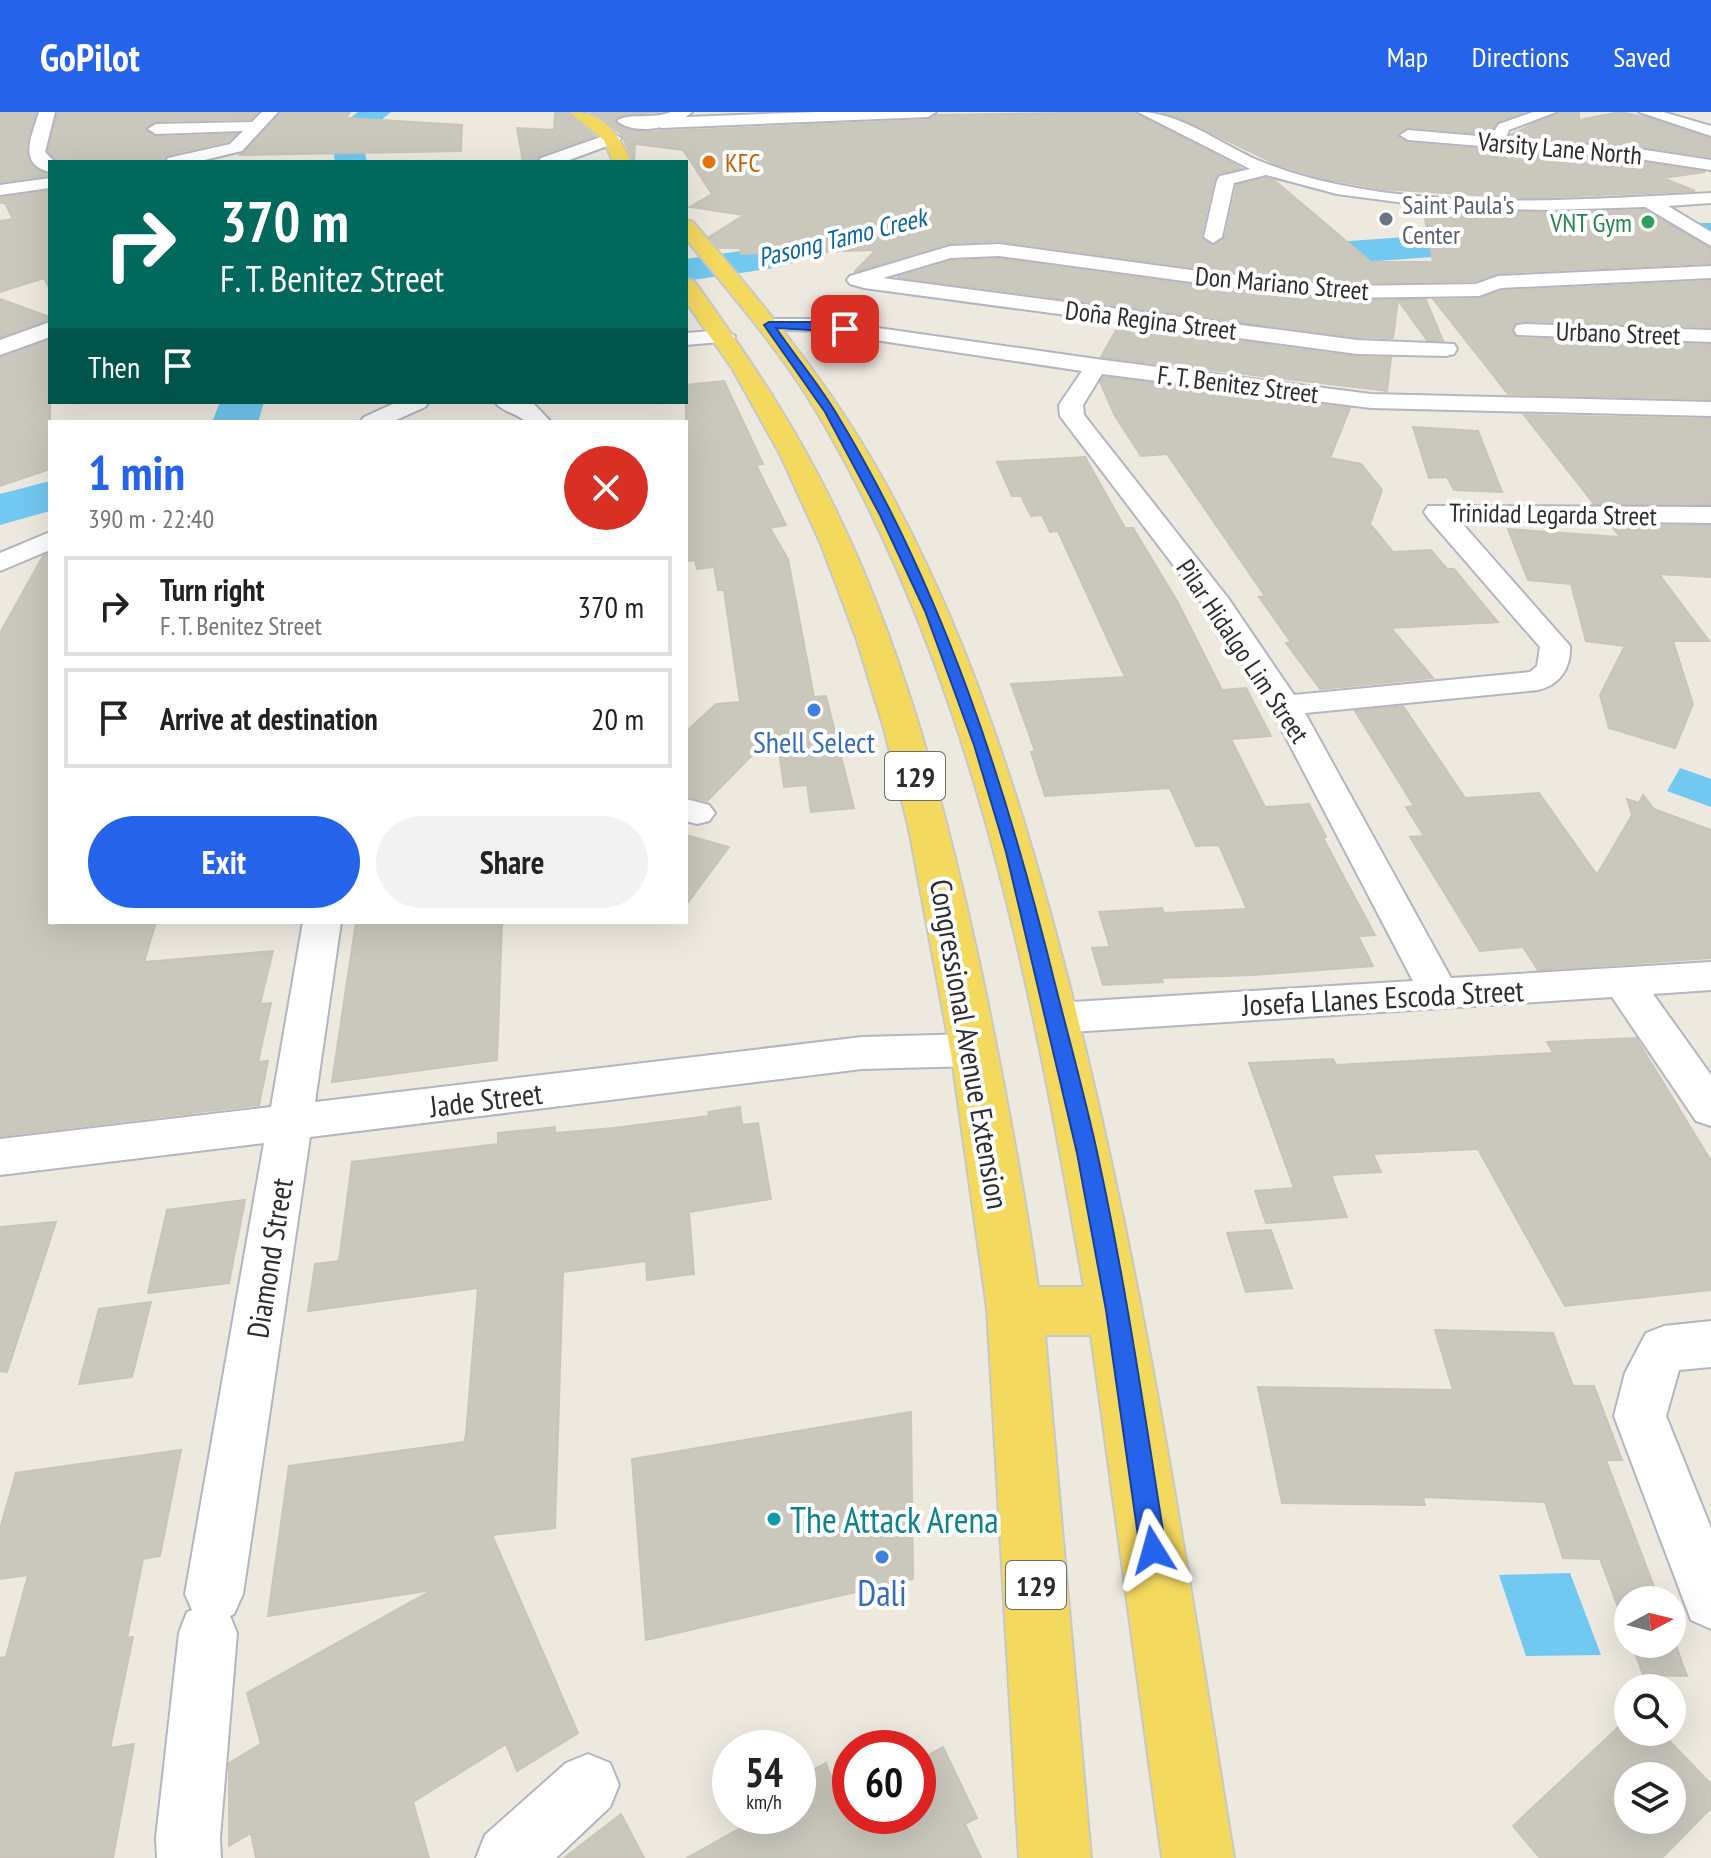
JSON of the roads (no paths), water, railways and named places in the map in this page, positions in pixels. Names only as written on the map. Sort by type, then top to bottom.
[{"type":"main road","points":[[47,112],[36,152],[38,159],[48,166]]},
{"type":"main road","points":[[578,112],[612,138],[621,160]]},
{"type":"main road","points":[[619,116],[650,140],[661,123],[684,112]]},
{"type":"main road","points":[[619,116],[661,123]]},
{"type":"main road","points":[[552,160],[612,138]]},
{"type":"main road","name":"129","points":[[688,228],[769,325],[830,412],[886,515],[931,611],[973,719],[1015,852],[1087,1153],[1117,1310],[1198,1858]]},
{"type":"main road","name":"Congressional Avenue Extension","points":[[688,289],[724,336],[768,404],[812,487],[865,617],[906,742],[927,823],[995,1164],[1015,1312],[1055,1858]]},
{"type":"main road","points":[[0,348],[48,330]]},
{"type":"main road","points":[[1015,1312],[1117,1310]]},
{"type":"street","points":[[183,160],[236,148],[270,112]]},
{"type":"street","points":[[661,123],[928,112]]},
{"type":"street","points":[[1146,112],[1266,170],[1337,188],[1459,203],[1508,205],[1711,198]]},
{"type":"street","points":[[1497,142],[1499,132],[1504,127],[1548,112]]},
{"type":"street","points":[[1647,112],[1711,130]]},
{"type":"street","points":[[156,129],[259,126]]},
{"type":"street","name":"Varsity Lane North","points":[[1408,135],[1639,154],[1711,165]]},
{"type":"street","points":[[1213,237],[1226,180],[1266,170]]},
{"type":"street","points":[[0,190],[48,183]]},
{"type":"street","points":[[1648,201],[1703,235]]},
{"type":"street","name":"Don Mariano Street","points":[[857,280],[963,250],[999,250],[1206,278],[1344,292],[1479,290],[1498,282],[1711,272]]},
{"type":"street","name":"Doña Regina Street","points":[[857,280],[1357,347],[1446,349]]},
{"type":"street","name":"F. T. Benitez Street","points":[[769,325],[815,325],[1096,366],[1371,401],[1711,409]]},
{"type":"street","name":"Urbano Street","points":[[1525,330],[1711,336]]},
{"type":"street","points":[[688,339],[724,336]]},
{"type":"street","name":"Pilar Hidalgo Lim Street","points":[[1096,366],[1071,405],[1072,416],[1218,604],[1285,705],[1440,994]]},
{"type":"street","points":[[376,420],[412,404]]},
{"type":"street","points":[[513,404],[525,408],[537,420]]},
{"type":"street","name":"Trinidad Legarda Street","points":[[1285,705],[1538,681],[1548,674],[1556,659],[1555,646],[1437,512],[1711,515]]},
{"type":"street","name":"Diamond Street","points":[[189,1858],[188,1838],[211,1613],[322,924]]},
{"type":"street","name":"Josefa Llanes Escoda Street","points":[[1056,1018],[1711,976]]},
{"type":"street","points":[[1624,983],[1711,1109]]},
{"type":"street","name":"Jade Street","points":[[0,1157],[862,1053],[973,1050]]},
{"type":"street","points":[[1711,1344],[1664,1349],[1651,1373],[1640,1416],[1711,1600]]},
{"type":"street","points":[[508,1858],[588,1785]]},
{"type":"water","points":[[1680,768],[1711,779],[1711,807],[1667,791]]},
{"type":"water","points":[[1570,1573],[1601,1655],[1526,1656],[1499,1575]]},
{"type":"waterway","points":[[351,160],[346,133],[377,112]]},
{"type":"waterway","name":"Pasong Tamo Creek","points":[[688,270],[780,256],[890,221]]},
{"type":"waterway","name":"Pasong Tamo Creek","points":[[1253,259],[1584,235],[1711,234]]},
{"type":"waterway","points":[[236,420],[241,404]]},
{"type":"waterway","points":[[0,510],[48,497]]},
{"type":"place","name":"KFC","points":[[709,162]]},
{"type":"place","name":"Saint Paula's Center","points":[[1386,219]]},
{"type":"place","name":"VNT Gym","points":[[1648,222]]},
{"type":"place","name":"Shell Select","points":[[814,710]]},
{"type":"place","name":"The Attack Arena","points":[[774,1519]]},
{"type":"place","name":"Dali","points":[[882,1557]]}]
